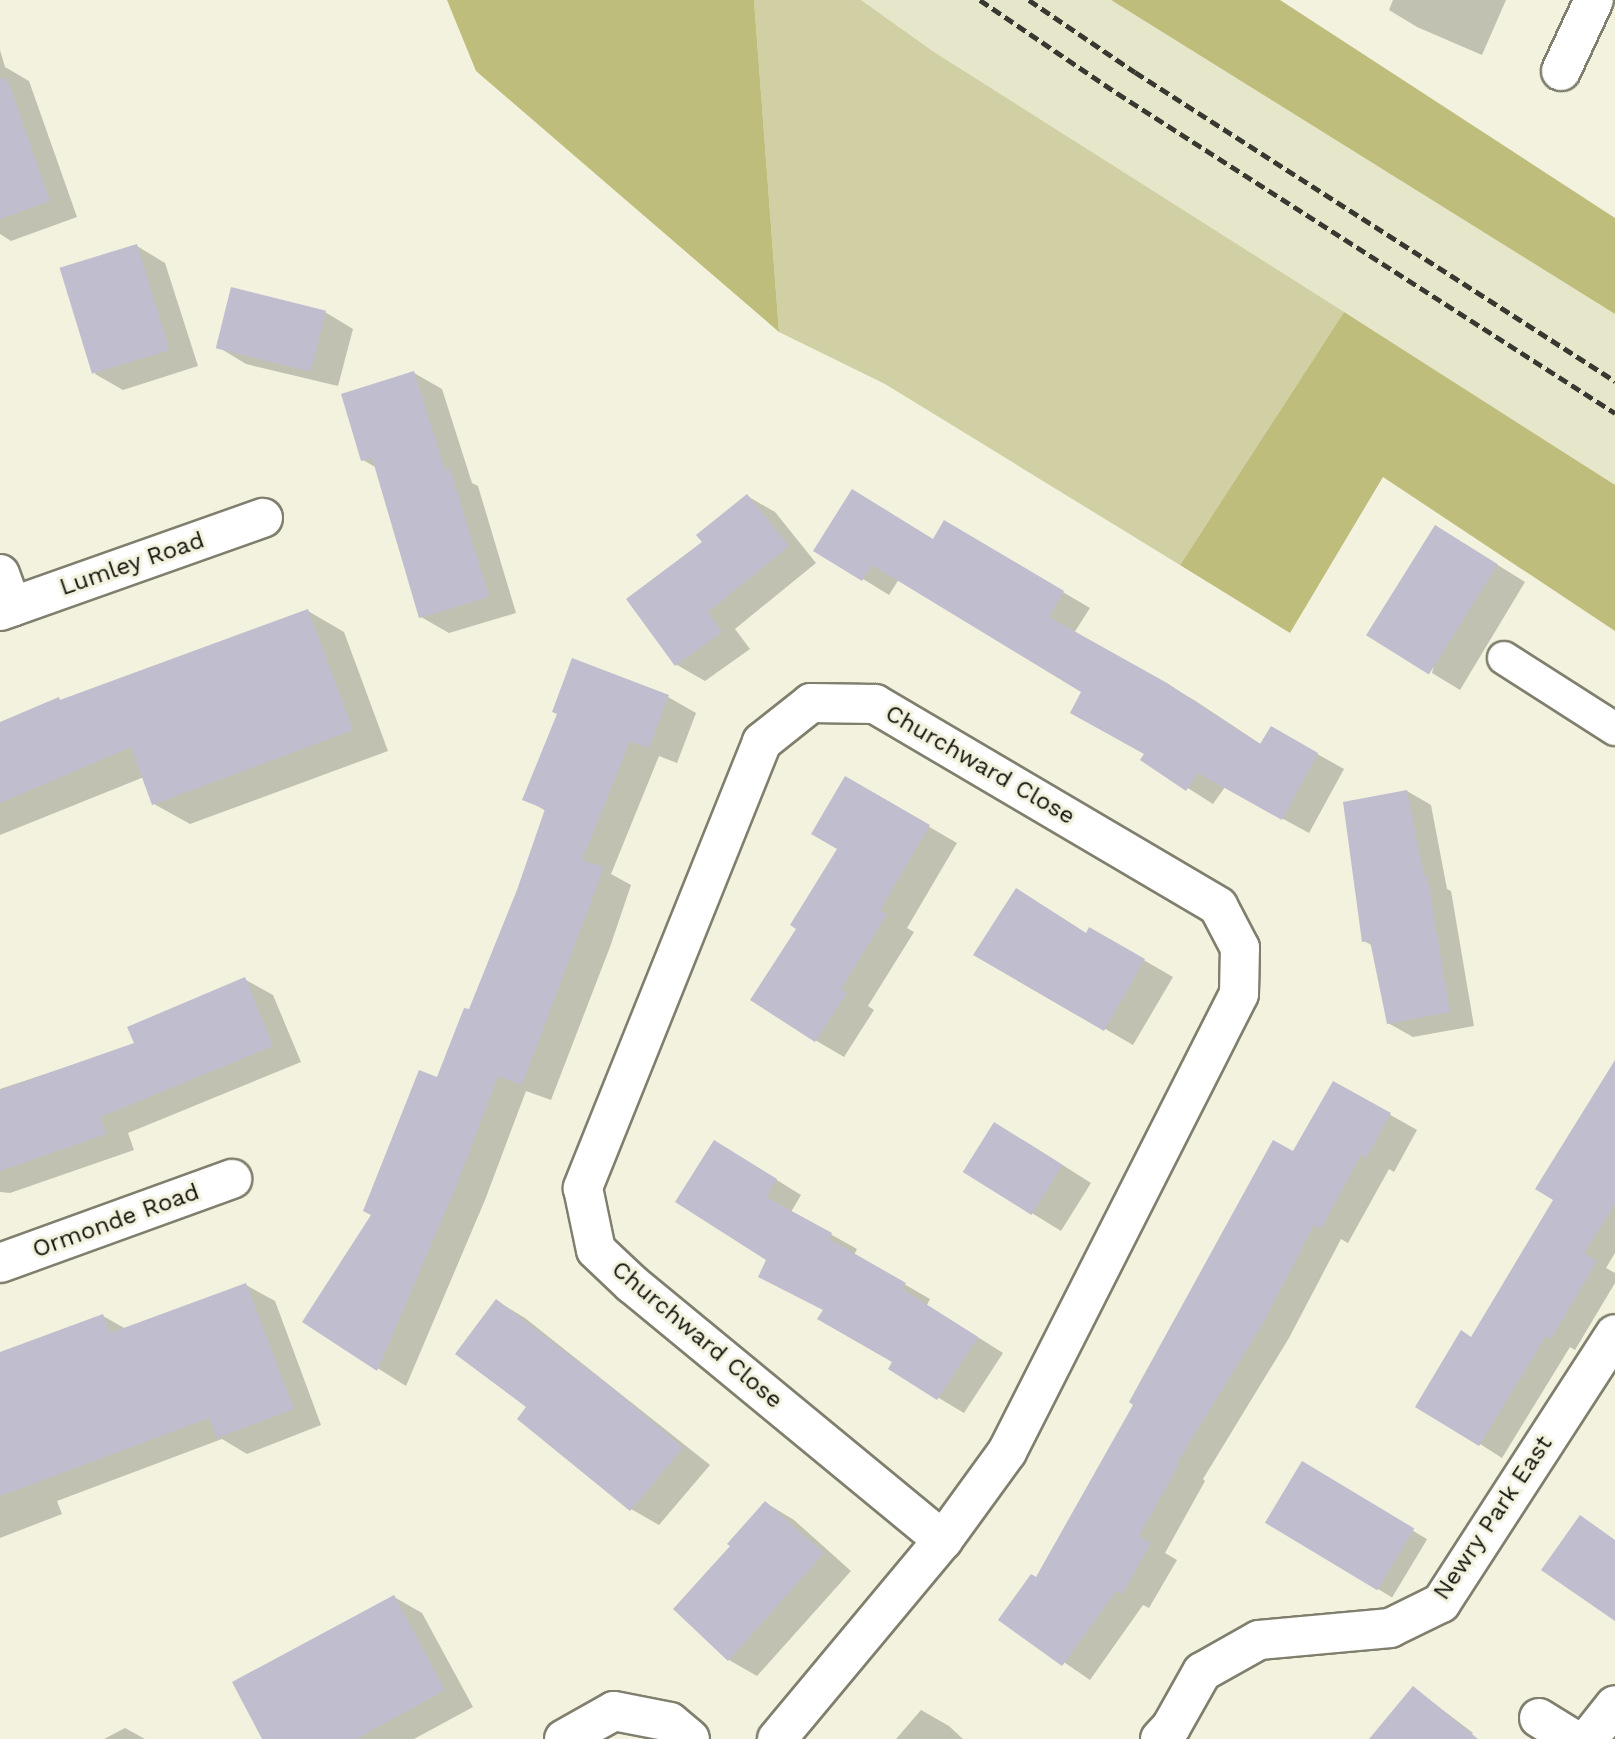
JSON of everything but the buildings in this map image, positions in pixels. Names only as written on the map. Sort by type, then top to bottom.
[{"type":"street","points":[[1561,71],[1594,0]]},
{"type":"street","name":"Lumley Road","points":[[4,597],[264,518]]},
{"type":"street","name":"Churchward Close","points":[[777,1739],[943,1540],[1007,1452],[1239,994],[1240,948],[1218,906],[875,704],[811,702],[762,742],[583,1188],[596,1250],[632,1284],[943,1540]]},
{"type":"street","name":"Ormonde Road","points":[[0,1263],[232,1179]]},
{"type":"street","name":"Newry Park East","points":[[1160,1739],[1171,1727],[1202,1672],[1259,1640],[1391,1628],[1441,1603],[1615,1334]]},
{"type":"street","points":[[1588,1739],[1615,1705]]},
{"type":"street","points":[[565,1739],[614,1711],[670,1722],[690,1739]]},
{"type":"street","points":[[1539,1717],[1573,1739]]},
{"type":"lane","points":[[1504,659],[1615,729]]},
{"type":"shaded area","points":[[447,0],[754,0],[779,332],[476,71]]},
{"type":"shaded area","points":[[754,0],[861,0],[934,52],[1344,312],[1180,565],[885,384],[779,332]]},
{"type":"shaded area","points":[[861,0],[1111,0],[1615,314],[1615,487],[934,52]]},
{"type":"shaded area","points":[[1111,0],[1280,0],[1615,218],[1615,314]]},
{"type":"shaded area","points":[[1344,312],[1615,485],[1615,631],[1383,477],[1290,633],[1180,565]]},
{"type":"railway","points":[[980,0],[1117,93],[1615,413]]},
{"type":"railway","points":[[1029,0],[1135,72],[1615,381]]}]
